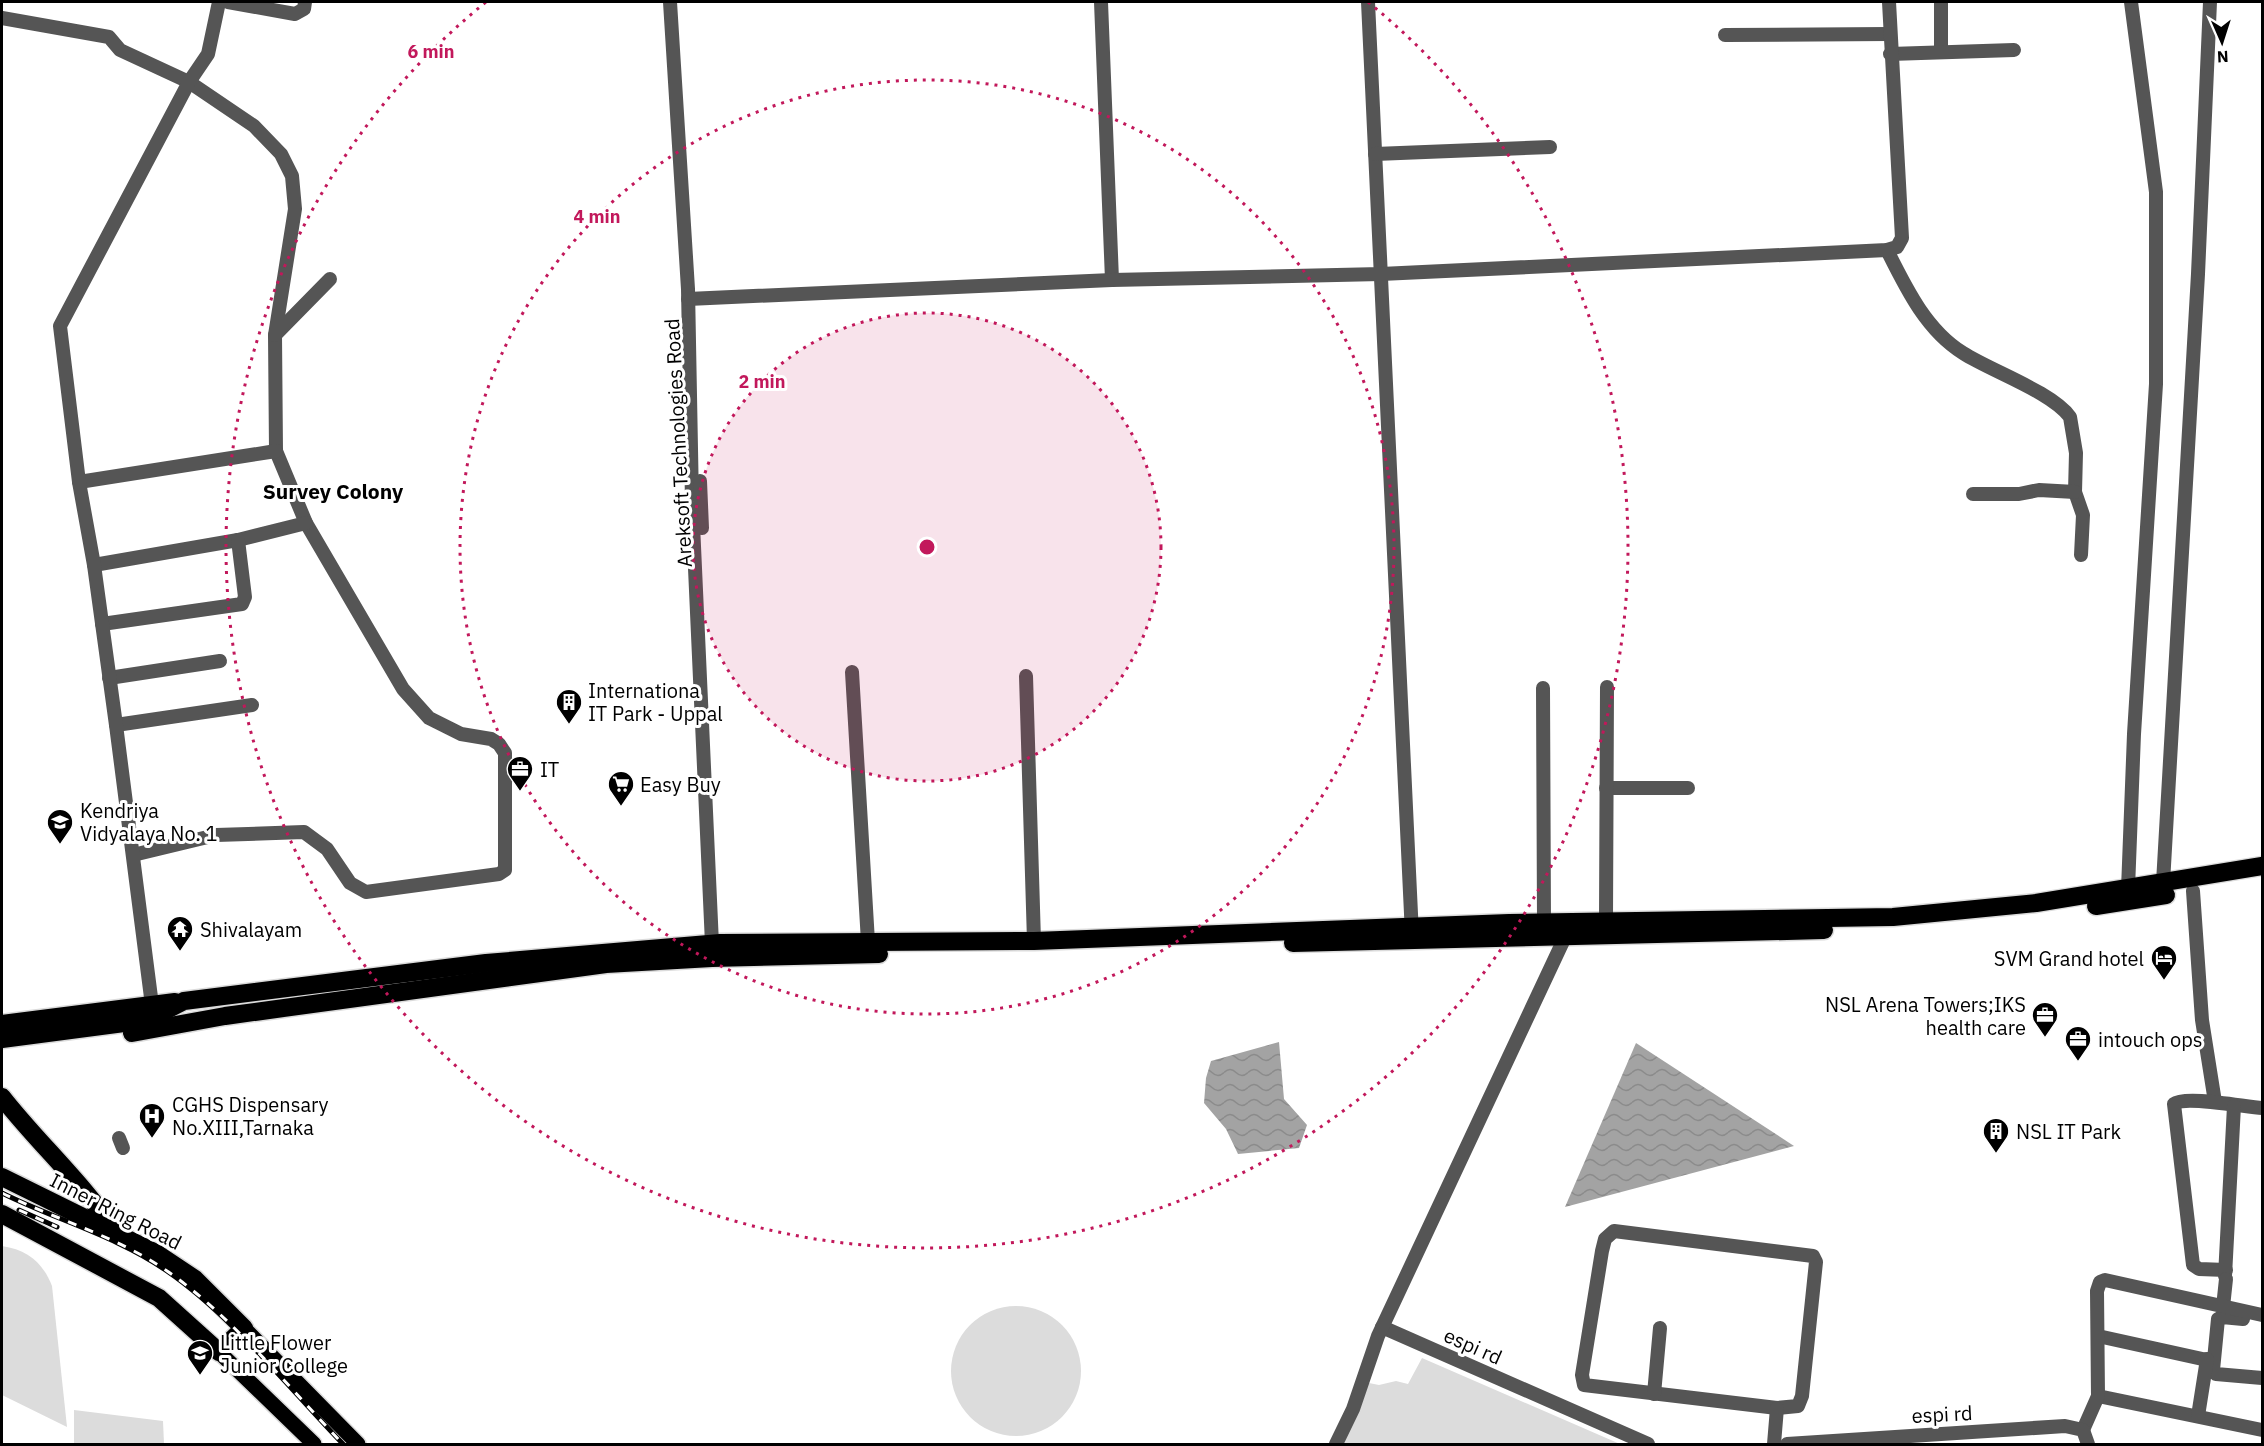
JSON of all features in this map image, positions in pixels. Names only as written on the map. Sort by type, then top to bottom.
[{"type":"highway","points":[[2,1050],[153,1031],[225,1016],[606,964],[1567,928],[1865,930],[1971,923],[2128,888],[2262,866]]},
{"type":"highway","points":[[2,1024],[153,1010],[183,1001],[486,963],[716,944],[1412,933],[1544,922],[1567,928],[1606,920],[1893,917],[2036,908],[2193,891],[2262,877]]},
{"type":"highway","points":[[2,1039],[147,1020],[153,1010]]},
{"type":"highway","points":[[2,1097],[29,1132],[101,1209],[117,1234]]},
{"type":"highway","name":"Inner Ring Road","points":[[2,1177],[156,1252],[195,1279],[244,1328]]},
{"type":"highway","points":[[2,1214],[159,1298],[219,1352],[244,1328]]},
{"type":"main road","name":"Inner Ring Road","points":[[244,1328],[358,1444]]},
{"type":"main road","points":[[219,1352],[314,1444]]},
{"type":"street","points":[[153,1010],[94,565],[79,482],[60,326],[189,82],[208,54],[219,2]]},
{"type":"street","points":[[228,2],[295,14],[304,9],[305,2]]},
{"type":"street","name":"Areksoft Technologies Road","points":[[670,2],[688,299],[694,322],[702,636],[716,944]]},
{"type":"street","points":[[1101,2],[1112,280]]},
{"type":"street","points":[[1368,2],[1412,933]]},
{"type":"street","points":[[688,299],[1112,280],[1381,274],[1887,250],[1896,247],[1902,238],[1888,2]]},
{"type":"street","points":[[1941,2],[1941,52]]},
{"type":"street","points":[[2128,888],[2134,734],[2156,384],[2156,192],[2131,2]]},
{"type":"street","points":[[2163,883],[2198,274],[2210,2]]},
{"type":"street","points":[[2,18],[109,37],[120,50],[189,82],[254,126],[281,154],[292,176],[295,209],[275,335],[276,451],[306,523],[403,689],[429,718],[461,734],[490,739],[499,744],[505,753],[504,870],[499,874],[366,892],[350,882],[327,849],[304,832],[216,835],[133,855]]},
{"type":"street","points":[[1725,35],[1889,34]]},
{"type":"street","points":[[1890,54],[2014,50]]},
{"type":"street","points":[[1375,154],[1550,147]]},
{"type":"street","points":[[1887,250],[1923,316],[1960,352],[2068,413],[2075,435],[2075,492],[2083,515],[2081,555]]},
{"type":"street","points":[[275,335],[330,279]]},
{"type":"street","points":[[79,482],[276,451]]},
{"type":"street","points":[[1973,494],[2019,495],[2039,490],[2075,492]]},
{"type":"street","points":[[94,565],[238,540],[306,523]]},
{"type":"street","points":[[102,624],[242,604],[245,597],[238,540]]},
{"type":"street","points":[[109,678],[220,661]]},
{"type":"street","points":[[852,672],[868,942]]},
{"type":"street","points":[[1026,676],[1034,940]]},
{"type":"street","points":[[1606,920],[1607,687]]},
{"type":"street","points":[[1543,688],[1544,922]]},
{"type":"street","points":[[116,725],[252,705]]},
{"type":"street","points":[[1606,788],[1688,788]]},
{"type":"street","points":[[2193,891],[2202,1020],[2215,1102]]},
{"type":"street","points":[[1336,1444],[1353,1409],[1382,1327],[1567,928]]},
{"type":"street","points":[[2226,1275],[2199,1269],[2193,1265],[2174,1107],[2179,1101],[2215,1102],[2262,1108]]},
{"type":"street","points":[[2209,1368],[2226,1275],[2234,1106]]},
{"type":"street","points":[[1614,1231],[1813,1256],[1816,1262],[1802,1396],[1798,1406],[1777,1408],[1584,1385],[1582,1375],[1605,1239],[1614,1231]]},
{"type":"street","points":[[2088,1444],[2083,1430],[2098,1396],[2098,1286],[2105,1280],[2262,1315]]},
{"type":"street","points":[[2198,1416],[2219,1318],[2262,1321]]},
{"type":"street","name":"espi rd","points":[[1382,1327],[1647,1444]]},
{"type":"street","points":[[1654,1394],[1660,1328]]},
{"type":"street","points":[[2098,1336],[2209,1368],[2262,1378]]},
{"type":"street","points":[[1326,1444],[1345,1405],[1357,1394]]},
{"type":"street","points":[[2098,1396],[2262,1430]]},
{"type":"street","points":[[1774,1444],[1777,1408]]},
{"type":"street","name":"espi rd","points":[[1787,1444],[2065,1426],[2083,1430]]},
{"type":"shaded area","points":[[2,1246],[27,1254],[39,1264],[52,1286],[67,1427],[2,1395]]},
{"type":"shaded area","points":[[1016,1306],[1041,1311],[1062,1325],[1076,1346],[1081,1371],[1076,1396],[1062,1417],[1041,1431],[1016,1436],[991,1431],[970,1417],[956,1396],[951,1371],[956,1346],[970,1325],[991,1311]]},
{"type":"shaded area","points":[[1422,1358],[1620,1444],[1336,1444],[1364,1382],[1379,1385],[1396,1381],[1408,1384]]},
{"type":"shaded area","points":[[74,1410],[163,1421],[164,1444],[74,1444]]},
{"type":"water","points":[[1279,1042],[1284,1099],[1307,1125],[1299,1148],[1238,1154],[1226,1129],[1204,1103],[1206,1078],[1211,1061]]},
{"type":"water","points":[[1636,1043],[1794,1146],[1565,1207]]},
{"type":"railway","points":[[2,1193],[107,1238],[167,1271],[237,1330],[343,1444]]},
{"type":"railway","points":[[19,1210],[57,1227]]},
{"type":"place","name":"Internationa IT Park - Uppal","points":[[569,725]]},
{"type":"place","name":"IT","points":[[520,792]]},
{"type":"place","name":"Easy Buy","points":[[621,807]]},
{"type":"place","name":"Kendriya Vidyalaya No. 1","points":[[60,845]]},
{"type":"place","name":"Shivalayam","points":[[180,952]]},
{"type":"place","name":"SVM Grand hotel","points":[[2164,981]]},
{"type":"place","name":"NSL Arena Towers;IKS health care","points":[[2045,1038]]},
{"type":"place","name":"intouch ops","points":[[2078,1062]]},
{"type":"place","name":"CGHS Dispensary No.XIII,Tarnaka","points":[[152,1139]]},
{"type":"place","name":"NSL IT Park","points":[[1996,1154]]},
{"type":"place","name":"Little Flower Junior College","points":[[200,1376]]},
{"type":"district","name":"Survey Colony","points":[[333,491]]}]
